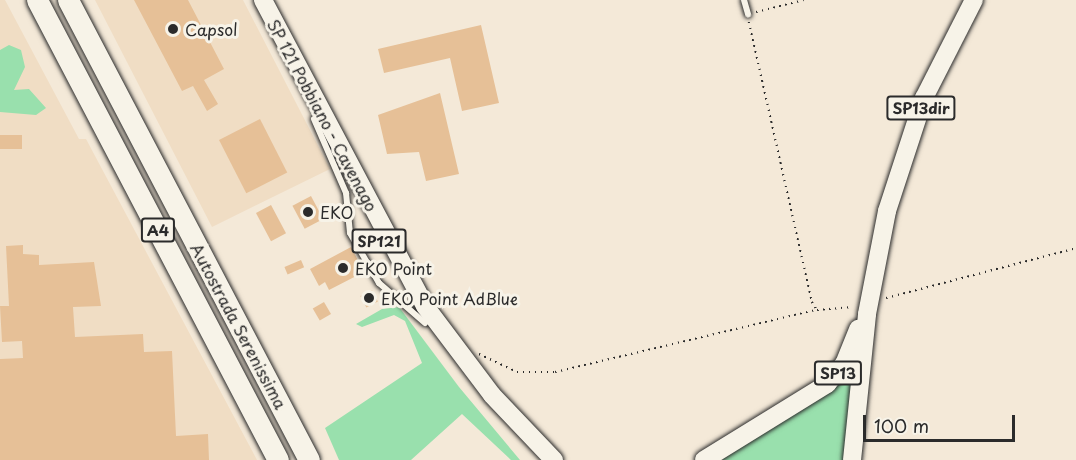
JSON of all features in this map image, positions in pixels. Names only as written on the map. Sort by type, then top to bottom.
[{"type":"highway","name":"Autostrada Serenissima","points":[[37,0],[278,460]]},
{"type":"highway","name":"Autostrada Serenissima","points":[[68,0],[309,460]]},
{"type":"highway","points":[[84,0],[110,52],[133,123]]},
{"type":"main road","name":"SP 121 Pobbiano - Cavenago","points":[[252,0],[425,323],[539,460]]},
{"type":"main road","name":"SP 121 Pobbiano - Cavenago","points":[[263,0],[409,278],[457,352],[492,395],[554,460]]},
{"type":"main road","name":"SP13dir","points":[[864,350],[884,223],[924,98],[974,0]]},
{"type":"main road","name":"SP13","points":[[695,460],[712,456],[807,400],[840,371],[855,341],[869,256],[884,223]]},
{"type":"main road","name":"SP13","points":[[852,460],[864,350]]},
{"type":"main road","name":"SP13","points":[[860,460],[864,350]]},
{"type":"main road","points":[[492,395],[570,460]]},
{"type":"lane","points":[[744,0],[748,14]]},
{"type":"path","points":[[804,0],[748,14],[817,310]]},
{"type":"path","points":[[877,300],[1076,248]]},
{"type":"path","points":[[457,352],[480,354],[517,372],[555,372],[817,310],[849,306]]},
{"type":"shaded area","points":[[0,0],[5,0],[79,139],[86,139],[257,460],[0,460]]},
{"type":"shaded area","points":[[95,0],[243,0],[330,169],[212,227]]},
{"type":"green space","points":[[9,45],[21,50],[25,67],[14,90],[29,89],[46,108],[36,115],[0,112],[0,50]]},
{"type":"green space","points":[[399,307],[459,387],[520,460],[511,460],[462,414],[411,460],[339,460],[325,428],[422,363],[405,321],[394,315],[362,327],[356,324],[382,309]]},
{"type":"green space","points":[[854,356],[856,460],[723,460],[721,456]]},
{"type":"building","points":[[134,0],[188,0],[224,69],[204,80],[218,104],[207,111],[193,86],[182,91]]},
{"type":"building","points":[[481,25],[499,103],[462,111],[450,58],[384,73],[378,49]]},
{"type":"building","points":[[440,93],[459,174],[426,181],[419,152],[387,154],[378,115]]},
{"type":"building","points":[[260,119],[287,172],[246,193],[219,140]]},
{"type":"building","points":[[0,135],[22,135],[22,149],[0,149]]},
{"type":"building","points":[[311,196],[323,219],[305,229],[292,206]]},
{"type":"building","points":[[271,205],[286,233],[271,241],[256,213]]},
{"type":"building","points":[[23,245],[23,254],[39,255],[39,265],[94,262],[101,306],[73,307],[75,337],[143,334],[144,352],[172,351],[176,436],[208,434],[209,460],[0,460],[0,359],[23,358],[22,341],[2,342],[0,306],[9,306],[6,246]]},
{"type":"building","points":[[351,247],[364,272],[329,290],[325,282],[319,286],[310,269]]},
{"type":"building","points":[[301,260],[304,267],[288,274],[284,267]]},
{"type":"building","points":[[372,290],[378,302],[366,307],[360,296]]},
{"type":"building","points":[[324,302],[331,314],[320,321],[313,308]]},
{"type":"place","name":"Capsol","points":[[173,29]]},
{"type":"place","name":"EKO","points":[[308,212]]},
{"type":"place","name":"EKO Point","points":[[343,268]]},
{"type":"place","name":"EKO Point AdBlue","points":[[369,298]]}]
